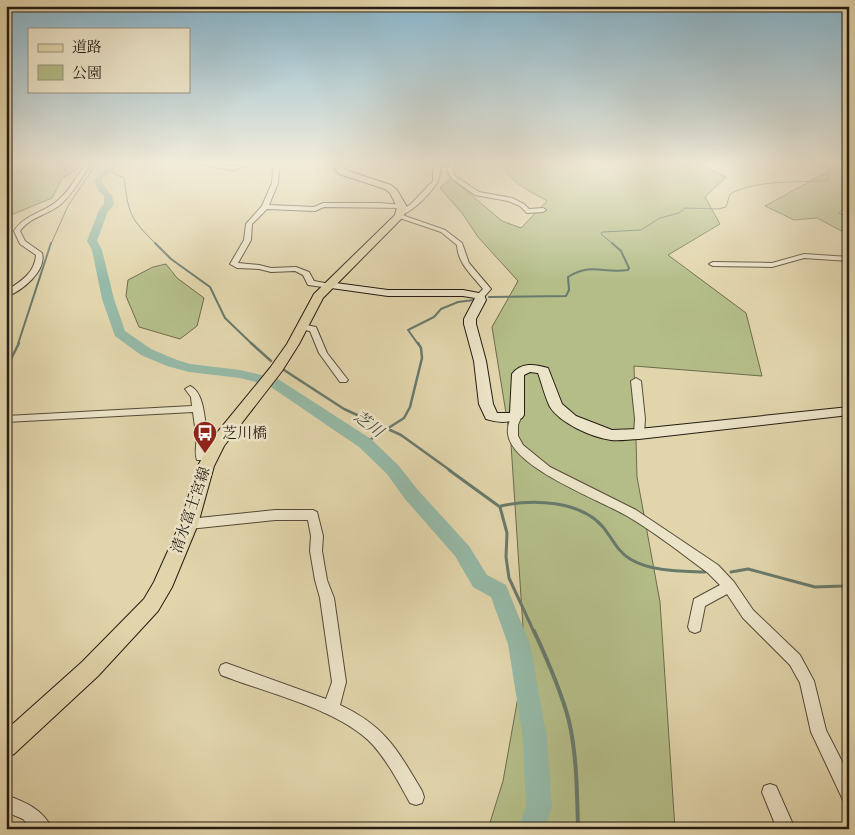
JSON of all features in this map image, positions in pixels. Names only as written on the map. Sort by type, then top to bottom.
[{"type":"main road","points":[[398,203],[401,212]]},
{"type":"main road","name":"清水富士宮線","points":[[6,746],[90,670],[151,605],[162,587],[189,524],[206,466],[209,443],[237,417],[275,371],[302,327],[318,296],[401,212]]},
{"type":"street","points":[[6,295],[31,276],[40,258],[40,254],[25,246],[17,230],[24,221],[49,210],[59,203]]},
{"type":"street","points":[[267,203],[252,220],[245,247],[234,264],[237,266],[259,267],[271,270],[296,269],[306,274],[311,283],[388,293],[463,293],[480,296]]},
{"type":"street","points":[[401,212],[415,203]]},
{"type":"street","points":[[517,203],[522,205],[527,211],[543,210]]},
{"type":"street","points":[[265,207],[315,209],[323,205],[358,205],[401,212],[443,231],[460,244],[460,252],[470,270],[487,288],[480,296],[481,300],[470,319],[480,361],[486,404],[491,416],[506,419],[517,415]]},
{"type":"street","points":[[713,264],[772,265],[804,256],[849,259]]},
{"type":"street","points":[[302,327],[313,328],[323,353],[343,380]]},
{"type":"street","points":[[849,411],[639,434],[612,435],[570,419],[561,412],[556,406],[544,371],[529,367],[522,369],[518,374],[517,415],[512,425],[513,436],[519,447],[546,470],[632,513],[713,569],[729,586],[748,614],[795,660],[807,681],[819,732],[849,794]]},
{"type":"street","points":[[636,381],[640,419],[639,434]]},
{"type":"street","points":[[190,389],[196,397],[196,409],[209,443],[200,446],[201,457]]},
{"type":"street","points":[[6,419],[196,409]]},
{"type":"street","points":[[189,524],[275,515],[313,515],[317,536],[316,550],[321,580],[327,598],[339,682],[331,708]]},
{"type":"street","points":[[694,627],[699,603],[729,586]]},
{"type":"street","points":[[226,670],[331,708],[374,734],[399,768],[416,797]]},
{"type":"street","points":[[770,792],[786,829]]},
{"type":"street","points":[[6,803],[29,813],[43,829]]},
{"type":"green space","points":[[6,203],[40,203],[6,217]]},
{"type":"green space","points":[[453,203],[481,203],[502,221],[521,228],[545,203],[708,203],[720,224],[668,255],[746,313],[762,376],[634,366],[637,477],[660,602],[675,829],[488,829],[503,781],[525,658],[511,444],[492,327],[518,281],[478,237]]},
{"type":"green space","points":[[771,203],[849,203],[839,213],[849,217],[849,235],[817,218],[794,220],[765,206]]},
{"type":"green space","points":[[166,264],[177,278],[204,298],[197,326],[180,339],[139,327],[126,296],[128,280],[153,267]]},
{"type":"waterway","points":[[51,244],[70,203]]},
{"type":"waterway","name":"芝川","points":[[109,203],[104,210],[92,241],[97,250],[108,299],[119,333],[146,352],[172,363],[189,368],[240,374],[273,382],[365,443],[393,470],[411,494],[462,551],[480,581],[499,591],[519,644],[535,738],[539,808],[531,829]]},
{"type":"waterway","points":[[128,203],[135,221],[156,244]]},
{"type":"waterway","points":[[613,244],[601,234],[602,232],[641,230],[660,218],[679,213],[685,208],[718,209],[726,207],[727,203]]},
{"type":"waterway","points":[[18,344],[51,243]]},
{"type":"waterway","points":[[489,297],[566,296],[569,290],[568,277],[576,273],[591,269],[628,270],[629,268],[621,251],[612,243]]},
{"type":"waterway","points":[[156,244],[171,259],[210,287],[225,318],[252,344]]},
{"type":"waterway","points":[[418,344],[408,330],[434,317],[441,309],[458,302],[474,300]]},
{"type":"waterway","points":[[6,369],[19,343]]},
{"type":"waterway","points":[[251,343],[271,361]]},
{"type":"waterway","points":[[387,429],[404,418],[410,407],[422,358],[421,348],[418,343]]},
{"type":"waterway","points":[[284,370],[344,409],[387,429]]},
{"type":"waterway","points":[[365,443],[387,429]]},
{"type":"waterway","points":[[387,429],[401,435],[451,471]]},
{"type":"waterway","points":[[449,470],[500,507],[507,533],[506,557],[509,578],[534,632]]},
{"type":"waterway","points":[[501,506],[541,502],[582,511],[603,527],[615,544],[630,559],[657,569],[705,572]]},
{"type":"waterway","points":[[731,572],[748,569],[815,587],[843,586],[849,579]]},
{"type":"waterway","points":[[534,631],[558,686],[572,734],[577,789],[578,829]]},
{"type":"place","name":"芝川橋","points":[[205,454]]}]
